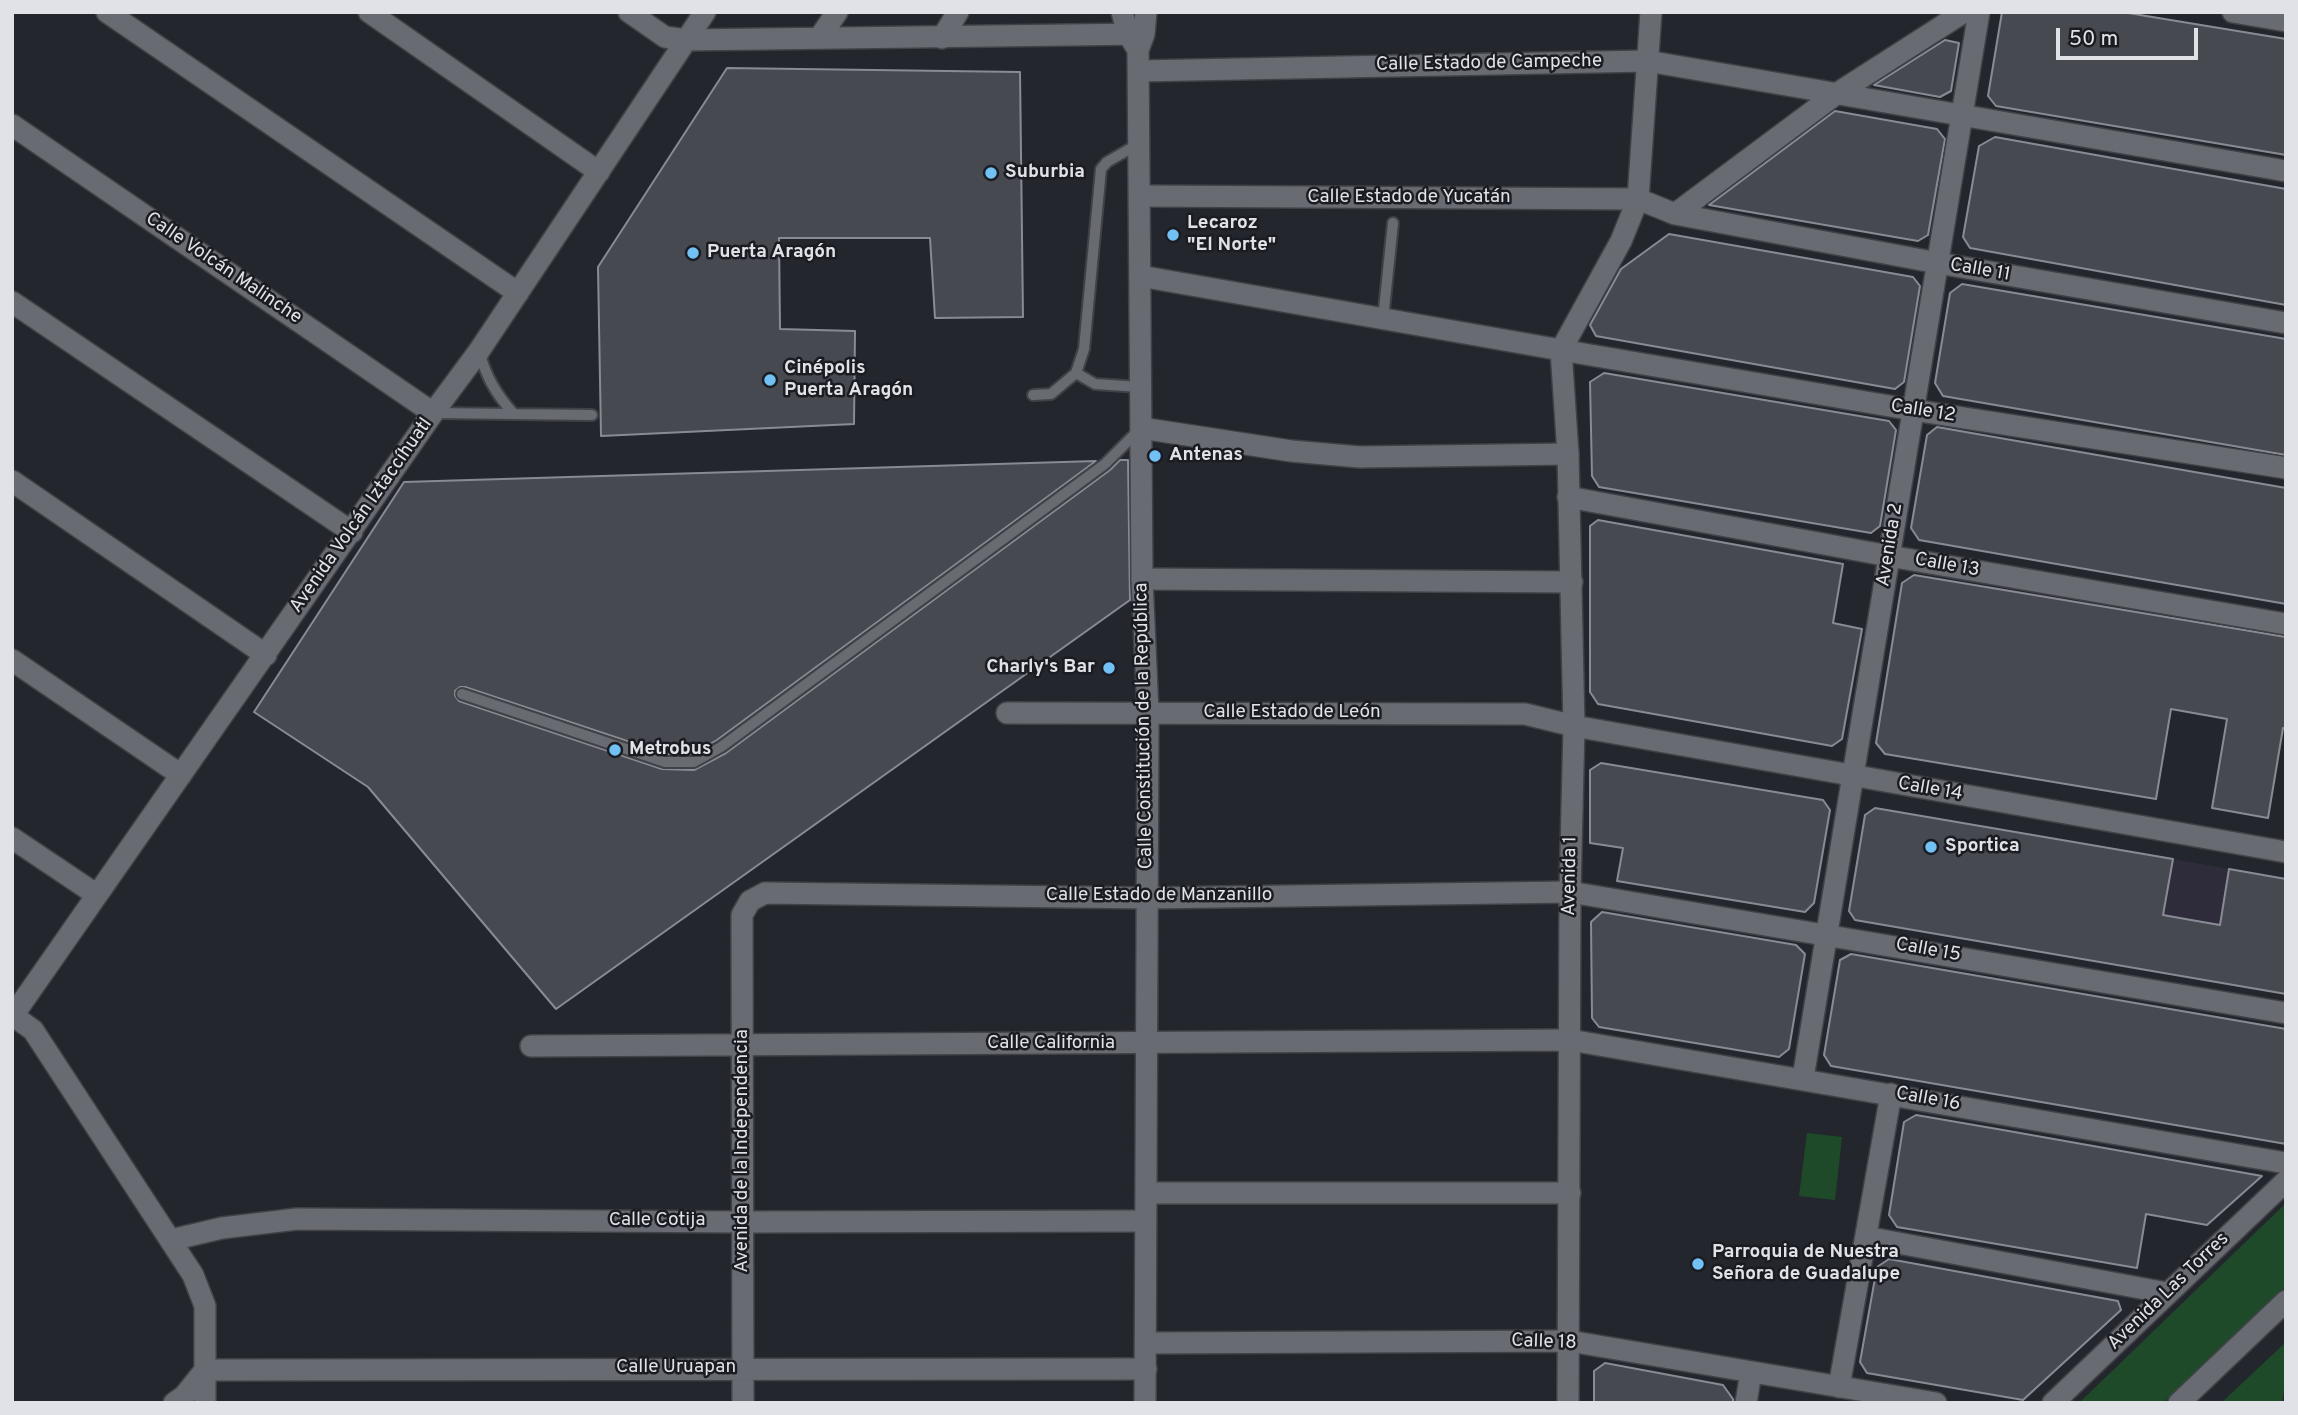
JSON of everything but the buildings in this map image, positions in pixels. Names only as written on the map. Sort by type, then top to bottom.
[{"type":"street","points":[[107,12],[517,293]]},
{"type":"street","points":[[369,12],[599,172]]},
{"type":"street","name":"Calle Estado de Campeche","points":[[629,12],[665,37],[686,40],[942,38],[1137,47],[1647,61],[2286,171]]},
{"type":"street","name":"Avenida Volcán Iztaccíhuatl","points":[[13,1016],[479,351],[705,12]]},
{"type":"street","points":[[820,37],[837,12]]},
{"type":"street","points":[[942,38],[958,12]]},
{"type":"street","name":"Calle Constitución de la República","points":[[1122,12],[1137,47]]},
{"type":"street","name":"Calle Constitución de la República","points":[[1145,1403],[1148,712],[1143,579],[1137,47],[1146,12]]},
{"type":"street","points":[[1140,276],[1561,350],[1621,241],[1638,199],[1651,12]]},
{"type":"street","points":[[1675,214],[1836,94],[1964,12]]},
{"type":"street","name":"Avenida 2","points":[[1803,1078],[1979,12]]},
{"type":"street","points":[[2233,12],[2286,21]]},
{"type":"street","name":"Calle Volcán Malinche","points":[[12,125],[433,413]]},
{"type":"street","name":"Calle Estado de Yucatán","points":[[1140,196],[1638,199],[1675,214]]},
{"type":"street","name":"Calle 11","points":[[1675,214],[1937,263],[2286,323]]},
{"type":"street","points":[[12,302],[352,532]]},
{"type":"street","name":"Calle 12","points":[[1561,350],[1913,410],[2286,468]]},
{"type":"street","name":"Avenida 1","points":[[1561,350],[1568,454],[1574,726],[1570,892],[1569,1403]]},
{"type":"street","points":[[1141,428],[1291,451],[1360,457],[1568,454]]},
{"type":"street","points":[[12,481],[267,655]]},
{"type":"street","name":"Calle 13","points":[[1568,497],[1889,556],[2286,624]]},
{"type":"street","points":[[1143,579],[1572,582]]},
{"type":"street","points":[[12,660],[181,775]]},
{"type":"street","name":"Calle Estado de León","points":[[1007,713],[1525,715],[1574,726]]},
{"type":"street","name":"Calle 14","points":[[1574,726],[2286,852]]},
{"type":"street","points":[[12,838],[97,895]]},
{"type":"street","name":"Calle Estado de Manzanillo","points":[[750,901],[765,893],[1148,898],[1570,892]]},
{"type":"street","name":"Calle 15","points":[[1570,892],[2286,1013]]},
{"type":"street","name":"Avenida de la Independencia","points":[[743,1403],[742,915],[750,901]]},
{"type":"street","points":[[13,1016],[33,1030],[193,1275],[205,1306],[205,1403]]},
{"type":"street","name":"Calle California","points":[[531,1046],[1570,1040]]},
{"type":"street","name":"Calle 16","points":[[1570,1040],[2286,1163]]},
{"type":"street","points":[[1839,1387],[1891,1094]]},
{"type":"street","name":"Avenida Las Torres","points":[[2053,1403],[2286,1181]]},
{"type":"street","points":[[1147,1193],[1570,1193]]},
{"type":"street","name":"Calle Cotija","points":[[171,1240],[222,1228],[297,1219],[1145,1221]]},
{"type":"street","points":[[1866,1237],[2167,1293]]},
{"type":"street","points":[[2179,1403],[2283,1306]]},
{"type":"street","name":"Calle 18","points":[[1146,1343],[1569,1341],[1936,1403]]},
{"type":"street","name":"Calle Uruapan","points":[[205,1370],[1146,1369]]},
{"type":"street","points":[[174,1403],[184,1396],[205,1370]]},
{"type":"street","points":[[1746,1403],[1751,1372]]},
{"type":"lane","points":[[1033,395],[1051,394],[1076,373],[1084,349],[1101,169],[1107,162],[1140,143]]},
{"type":"lane","points":[[1383,319],[1393,223]]},
{"type":"lane","points":[[479,351],[485,374],[496,394],[513,413]]},
{"type":"lane","points":[[1076,373],[1095,384],[1140,387]]},
{"type":"lane","points":[[433,413],[592,415]]},
{"type":"lane","points":[[463,694],[665,762],[694,762],[721,747],[1105,464],[1141,428]]},
{"type":"shaded area","points":[[2173,859],[2229,869],[2220,925],[2163,915]]},
{"type":"green space","points":[[1807,1133],[1842,1137],[1835,1200],[1799,1196]]},
{"type":"green space","points":[[2286,1203],[2286,1287],[2163,1403],[2079,1403]]},
{"type":"green space","points":[[2286,1342],[2286,1377],[2282,1403],[2221,1403]]},
{"type":"place","name":"Suburbia","points":[[991,173]]},
{"type":"place","name":"Lecaroz \"El Norte\"","points":[[1173,235]]},
{"type":"place","name":"Puerta Aragón","points":[[693,253]]},
{"type":"place","name":"Cinépolis Puerta Aragón","points":[[770,380]]},
{"type":"place","name":"Antenas","points":[[1155,456]]},
{"type":"place","name":"Charly's Bar","points":[[1109,668]]},
{"type":"place","name":"Metrobus","points":[[615,750]]},
{"type":"place","name":"Sportica","points":[[1931,847]]},
{"type":"place","name":"Parroquia de Nuestra Señora de Guadalupe","points":[[1698,1264]]}]
